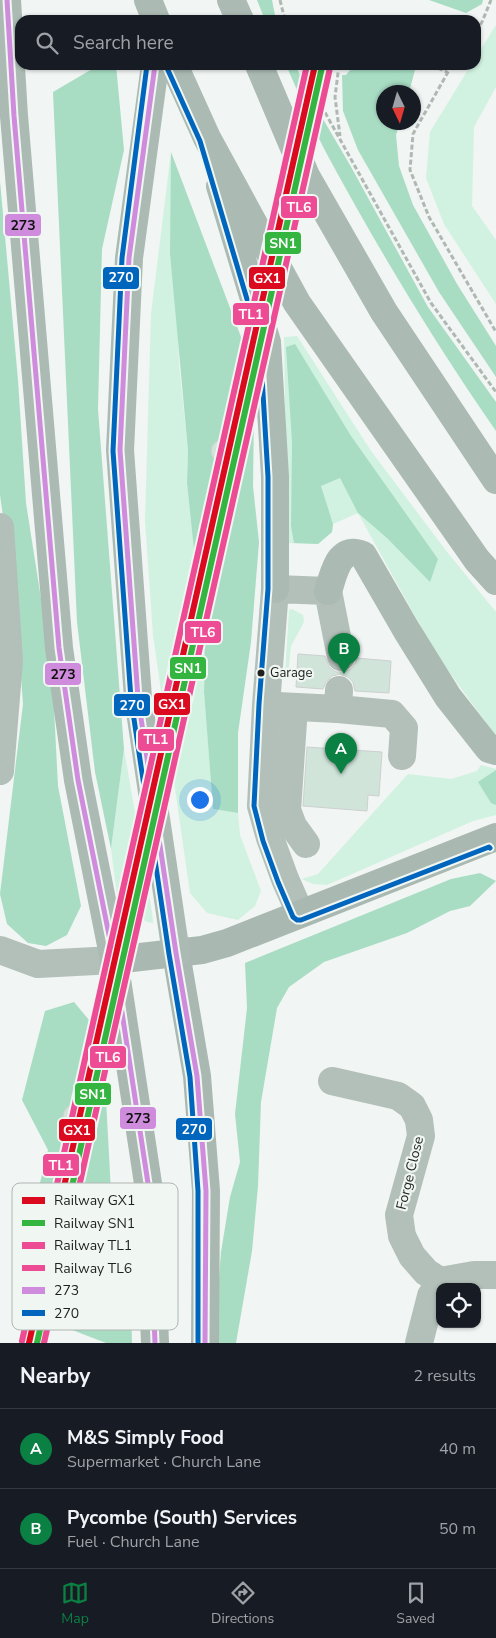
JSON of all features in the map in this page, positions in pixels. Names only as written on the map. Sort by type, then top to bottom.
[{"type":"highway","points":[[7,0],[14,116],[59,648],[78,780],[114,960]]},
{"type":"highway","points":[[148,0],[154,15]]},
{"type":"highway","points":[[162,15],[164,0]]},
{"type":"highway","points":[[231,0],[238,15]]},
{"type":"highway","points":[[154,70],[129,258],[120,450],[138,698],[176,953]]},
{"type":"highway","points":[[261,70],[306,176],[379,304],[482,462],[496,480]]},
{"type":"highway","points":[[177,72],[207,138],[297,303],[477,560],[496,581]]},
{"type":"highway","points":[[207,138],[267,342],[275,478],[275,589]]},
{"type":"highway","points":[[328,591],[338,561],[344,554],[352,552],[362,555],[406,631],[448,697],[489,749],[496,751]]},
{"type":"main road","points":[[149,1183],[114,960],[202,950],[227,943],[300,913],[495,840]]},
{"type":"main road","points":[[176,953],[197,1076],[206,1191],[205,1343]]},
{"type":"main road","points":[[154,1330],[154,1343]]},
{"type":"street","points":[[0,527],[9,660],[0,771]]},
{"type":"street","points":[[300,913],[285,880],[261,806],[266,705],[275,589],[328,591],[341,657]]},
{"type":"street","points":[[266,705],[294,707],[339,700],[392,714],[404,728],[402,756]]},
{"type":"street","points":[[294,707],[287,810],[293,826],[306,844]]},
{"type":"street","points":[[0,950],[38,964],[114,960]]},
{"type":"street","name":"Forge Close","points":[[332,1081],[398,1096],[412,1106],[419,1120],[421,1136],[399,1215],[402,1236],[412,1256],[426,1272],[440,1281]]},
{"type":"street","points":[[419,1343],[429,1304],[440,1281],[474,1275],[496,1275]]},
{"type":"path","points":[[280,0],[284,15]]},
{"type":"path","points":[[481,24],[491,0]]},
{"type":"path","points":[[305,70],[312,89],[431,303],[496,392]]},
{"type":"path","points":[[339,70],[335,97],[340,139]]},
{"type":"path","points":[[442,70],[447,72],[413,134],[410,170],[429,217],[496,332]]},
{"type":"green space","points":[[257,0],[272,0],[275,15],[263,15]]},
{"type":"green space","points":[[429,0],[483,0],[482,4],[466,13]]},
{"type":"green space","points":[[496,25],[496,87],[474,127],[472,206],[496,240],[496,304],[444,224],[426,178],[430,132],[468,70],[481,70],[481,49]]},
{"type":"green space","points":[[90,70],[116,70],[124,150],[102,249],[98,409],[124,749],[111,849],[95,772],[77,622],[53,92]]},
{"type":"green space","points":[[288,70],[298,70],[320,114],[428,307],[496,402],[496,431],[409,297],[348,193],[312,124]]},
{"type":"green space","points":[[350,70],[415,70],[411,85],[376,85],[376,130],[398,130],[396,135],[399,166],[413,205],[457,284],[496,346],[496,377],[439,292],[358,150],[343,111],[342,75],[346,75]]},
{"type":"green space","points":[[171,152],[179,364],[188,451],[187,483],[205,657],[204,692],[213,809],[238,813],[240,835],[261,891],[255,906],[238,920],[207,913],[190,893],[153,635],[145,521],[151,314]]},
{"type":"green space","points":[[171,152],[249,358],[254,405],[253,486],[259,542],[251,642],[238,733],[238,813],[213,809],[204,692],[205,657],[187,483],[188,451],[170,253]]},
{"type":"green space","points":[[0,181],[18,380],[26,503],[52,669],[58,786],[81,906],[67,935],[46,946],[28,943],[7,924],[0,894],[23,704],[16,609],[0,495]]},
{"type":"green space","points":[[297,336],[371,451],[447,552],[496,612],[496,736],[436,654],[358,513],[333,524],[332,532],[318,544],[287,543],[284,337]]},
{"type":"green space","points":[[295,344],[351,436],[438,559],[430,582],[387,538],[358,513],[340,478],[321,486],[333,524],[332,532],[318,544],[294,543],[291,526],[292,442],[286,347]]},
{"type":"green space","points":[[292,609],[303,615],[304,622],[291,646],[288,675],[285,676],[289,610]]},
{"type":"green space","points":[[124,749],[153,923],[147,922],[118,902],[111,849]]},
{"type":"green space","points":[[481,765],[496,769],[496,815],[473,821],[327,885],[313,884],[302,879],[318,874],[408,774],[451,779],[477,771]]},
{"type":"green space","points":[[496,770],[496,805],[491,803],[478,782]]},
{"type":"green space","points":[[480,873],[496,881],[470,906],[450,911],[407,933],[324,962],[289,987],[277,1008],[261,1102],[258,1186],[252,1251],[236,1343],[214,1343],[221,1252],[230,1197],[240,1162],[235,1114],[247,1008],[245,963],[451,879]]},
{"type":"green space","points":[[74,1002],[89,1020],[106,1099],[111,1183],[40,1183],[48,1150],[22,1100],[45,1011]]},
{"type":"green space","points":[[72,1330],[132,1330],[132,1343],[106,1343]]},
{"type":"building","points":[[222,440],[230,443],[233,451],[230,459],[222,462],[214,459],[211,451],[214,443]]},
{"type":"building","points":[[298,654],[325,656],[329,667],[336,672],[344,672],[351,669],[356,662],[356,658],[391,661],[389,693],[355,691],[353,682],[348,677],[340,674],[332,676],[326,682],[323,689],[296,687]]},
{"type":"building","points":[[307,747],[382,752],[379,796],[368,795],[367,811],[303,806]]},
{"type":"building","points":[[74,1105],[82,1108],[85,1116],[82,1124],[74,1127],[66,1124],[63,1116],[66,1108]]},
{"type":"rail line","name":"TL1","points":[[57,1183],[306,70]]},
{"type":"rail line","name":"GX1","points":[[65,1183],[314,70]]},
{"type":"rail line","name":"SN1","points":[[73,1183],[321,70]]},
{"type":"rail line","name":"TL6","points":[[80,1183],[330,70]]},
{"type":"rail line","name":"TL1","points":[[22,1341],[24,1330]]},
{"type":"rail line","name":"GX1","points":[[29,1343],[32,1330]]},
{"type":"rail line","name":"SN1","points":[[37,1343],[40,1330]]},
{"type":"rail line","name":"TL6","points":[[44,1343],[47,1330]]},
{"type":"transit line","name":"273","points":[[7,0],[14,116],[59,648],[78,780],[114,960],[148,1183]]},
{"type":"transit line","name":"270","points":[[146,70],[122,258],[113,451],[131,699],[169,954],[190,1077],[198,1191],[198,1343]]},
{"type":"transit line","name":"273","points":[[154,70],[129,258],[120,450],[138,698],[176,953],[197,1076],[206,1191],[205,1343]]},
{"type":"transit line","name":"270","points":[[168,70],[200,141],[260,343],[268,477],[268,589],[259,704],[254,806],[263,841],[278,882],[293,917],[301,920],[490,848]]},
{"type":"transit line","name":"273","points":[[154,1330],[155,1343]]},
{"type":"place","name":"Garage","points":[[261,673]]},
{"type":"place","name":"Pycombe (South) Services","points":[[344,674]]},
{"type":"place","name":"M&S Simply Food","points":[[341,774]]}]
